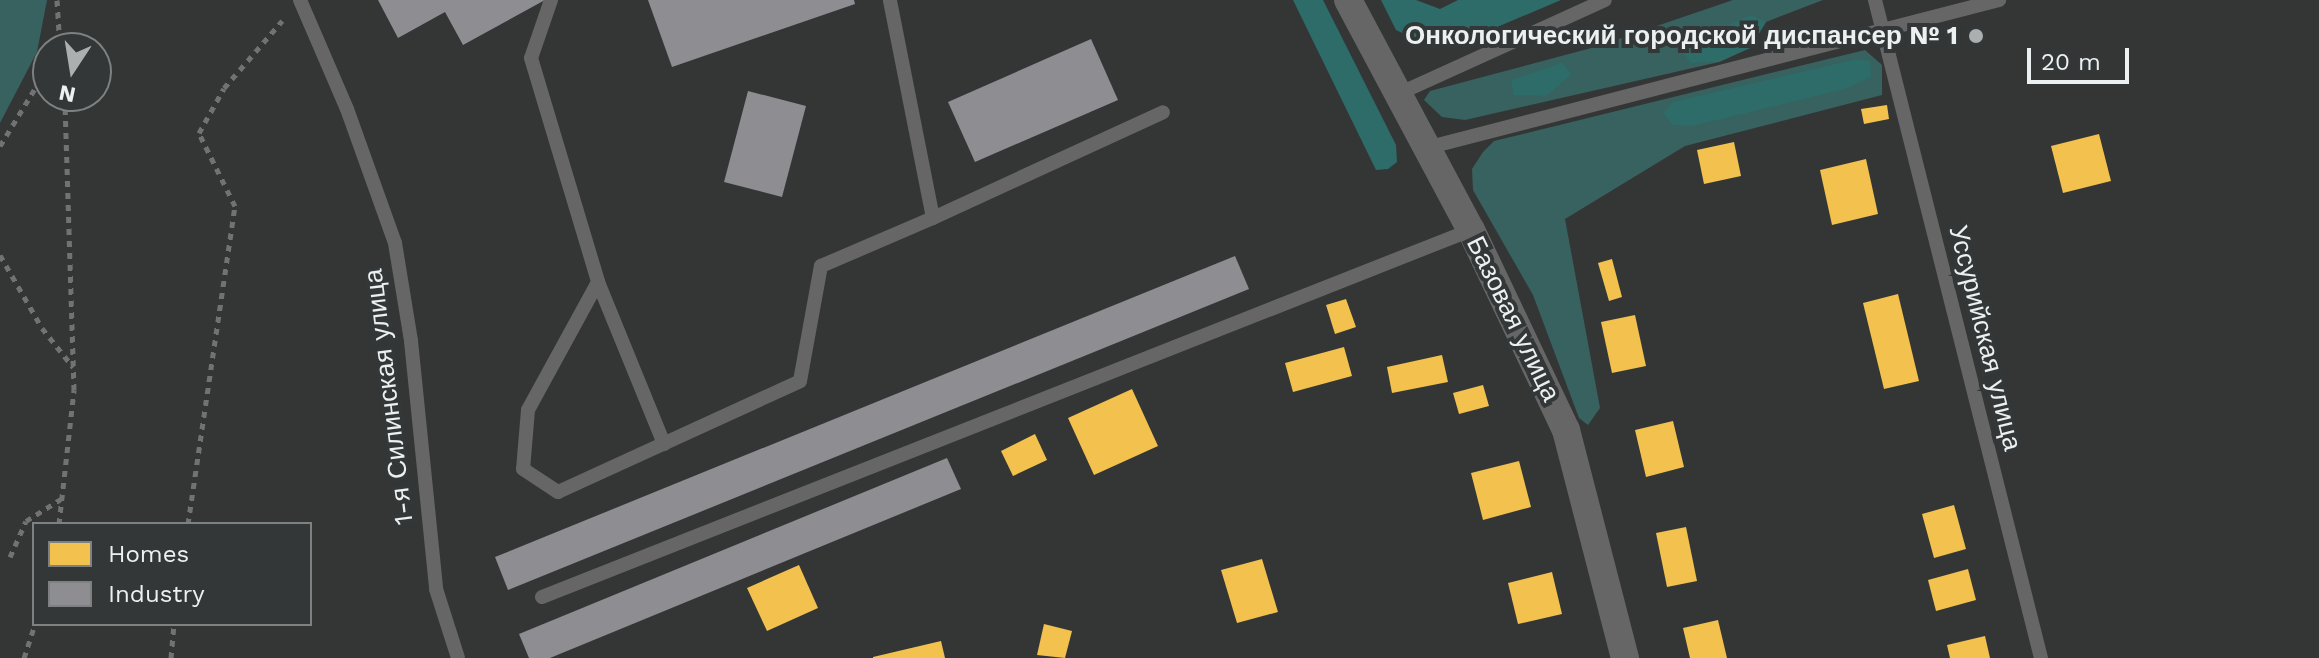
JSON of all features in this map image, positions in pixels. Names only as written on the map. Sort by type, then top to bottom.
[{"type":"street","name":"Базовая улица","points":[[1348,0],[1471,230],[1566,430],[1625,658]]},
{"type":"lane","name":"1-я Силинская улица","points":[[301,0],[395,243],[411,341],[436,589],[458,658]]},
{"type":"lane","points":[[551,0],[531,58],[598,282],[664,444]]},
{"type":"lane","points":[[890,0],[933,218]]},
{"type":"lane","points":[[1398,94],[1605,0]]},
{"type":"lane","name":"Уссурийская улица","points":[[1875,0],[2041,658]]},
{"type":"lane","points":[[1426,148],[1999,0]]},
{"type":"lane","points":[[598,282],[528,410],[523,469],[558,492],[800,381],[821,266],[1163,112]]},
{"type":"lane","points":[[542,597],[1471,230]]},
{"type":"path","points":[[57,0],[59,32]]},
{"type":"path","points":[[188,522],[235,206],[199,133],[224,88],[301,0]]},
{"type":"path","points":[[0,146],[32,93]]},
{"type":"path","points":[[59,522],[73,367],[65,112]]},
{"type":"path","points":[[0,255],[42,328],[73,367]]},
{"type":"path","points":[[10,557],[26,521],[62,498]]},
{"type":"path","points":[[24,658],[34,626]]},
{"type":"path","points":[[171,658],[174,626]]},
{"type":"shaded area","points":[[0,0],[47,0],[41,32],[32,32],[32,62],[0,123]]},
{"type":"shaded area","points":[[1293,0],[1323,0],[1396,145],[1397,162],[1388,169],[1376,170]]},
{"type":"shaded area","points":[[1381,0],[1416,0],[1440,9],[1458,0],[1561,0],[1483,33],[1428,45],[1396,30]]},
{"type":"shaded area","points":[[1733,0],[1823,0],[1766,22],[1750,48],[1719,62],[1465,120],[1442,117],[1424,100],[1430,91],[1595,47]]},
{"type":"shaded area","points":[[1751,15],[1766,22],[1750,48],[1719,62],[1691,63],[1684,54],[1688,43]]},
{"type":"shaded area","points":[[1865,50],[1882,65],[1882,95],[1685,146],[1565,219],[1600,408],[1588,425],[1579,418],[1533,295],[1473,190],[1472,169],[1483,152],[1494,141]]},
{"type":"shaded area","points":[[1857,59],[1870,61],[1871,77],[1845,89],[1692,126],[1673,125],[1663,113],[1673,102]]},
{"type":"shaded area","points":[[1562,63],[1572,74],[1546,96],[1514,95],[1511,80]]},
{"type":"building: Homes","points":[[1887,105],[1889,119],[1864,124],[1861,109]]},
{"type":"building: Homes","points":[[2099,134],[2111,181],[2063,193],[2051,146]]},
{"type":"building: Homes","points":[[1734,142],[1741,176],[1704,184],[1697,150]]},
{"type":"building: Homes","points":[[1866,159],[1878,214],[1832,225],[1820,170]]},
{"type":"building: Homes","points":[[1612,259],[1622,297],[1609,301],[1598,263]]},
{"type":"building: Homes","points":[[1898,294],[1919,381],[1884,389],[1863,303]]},
{"type":"building: Homes","points":[[1346,299],[1356,327],[1335,334],[1326,305]]},
{"type":"building: Homes","points":[[1635,315],[1646,366],[1612,373],[1601,322]]},
{"type":"building: Homes","points":[[1344,347],[1352,376],[1293,392],[1285,363]]},
{"type":"building: Homes","points":[[1442,355],[1448,382],[1392,393],[1387,367]]},
{"type":"building: Homes","points":[[1483,385],[1489,406],[1459,414],[1453,393]]},
{"type":"building: Homes","points":[[1132,389],[1158,446],[1094,475],[1068,418]]},
{"type":"building: Homes","points":[[1673,421],[1684,467],[1646,477],[1635,430]]},
{"type":"building: Homes","points":[[1035,434],[1047,460],[1013,476],[1001,451]]},
{"type":"building: Homes","points":[[1519,461],[1531,507],[1483,520],[1471,473]]},
{"type":"building: Homes","points":[[1954,505],[1966,549],[1934,558],[1922,514]]},
{"type":"building: Homes","points":[[1686,527],[1697,581],[1667,587],[1656,533]]},
{"type":"building: Homes","points":[[1262,559],[1278,612],[1237,623],[1221,570]]},
{"type":"building: Homes","points":[[799,565],[818,608],[767,631],[747,588]]},
{"type":"building: Homes","points":[[1968,569],[1976,600],[1936,611],[1928,580]]},
{"type":"building: Homes","points":[[1552,572],[1562,614],[1518,624],[1508,583]]},
{"type":"building: Homes","points":[[1718,620],[1727,658],[1690,658],[1683,628]]},
{"type":"building: Homes","points":[[1044,624],[1072,631],[1065,658],[1037,655]]},
{"type":"building: Homes","points":[[1985,636],[1990,658],[1950,658],[1947,645]]},
{"type":"building: Homes","points":[[941,641],[945,658],[873,658],[873,657]]},
{"type":"building: Industry","points":[[378,0],[545,0],[463,45],[445,12],[398,38]]},
{"type":"building: Industry","points":[[648,0],[854,0],[855,4],[672,67]]},
{"type":"building: Industry","points":[[1091,39],[1118,100],[975,162],[948,102]]},
{"type":"building: Industry","points":[[748,91],[806,106],[782,197],[724,182]]},
{"type":"building: Industry","points":[[1235,256],[1249,289],[508,590],[495,557]]},
{"type":"building: Industry","points":[[947,458],[961,489],[550,658],[529,658],[519,634]]},
{"type":"place","name":"Онкологический городской диспансер № 1","points":[[1976,36]]}]
